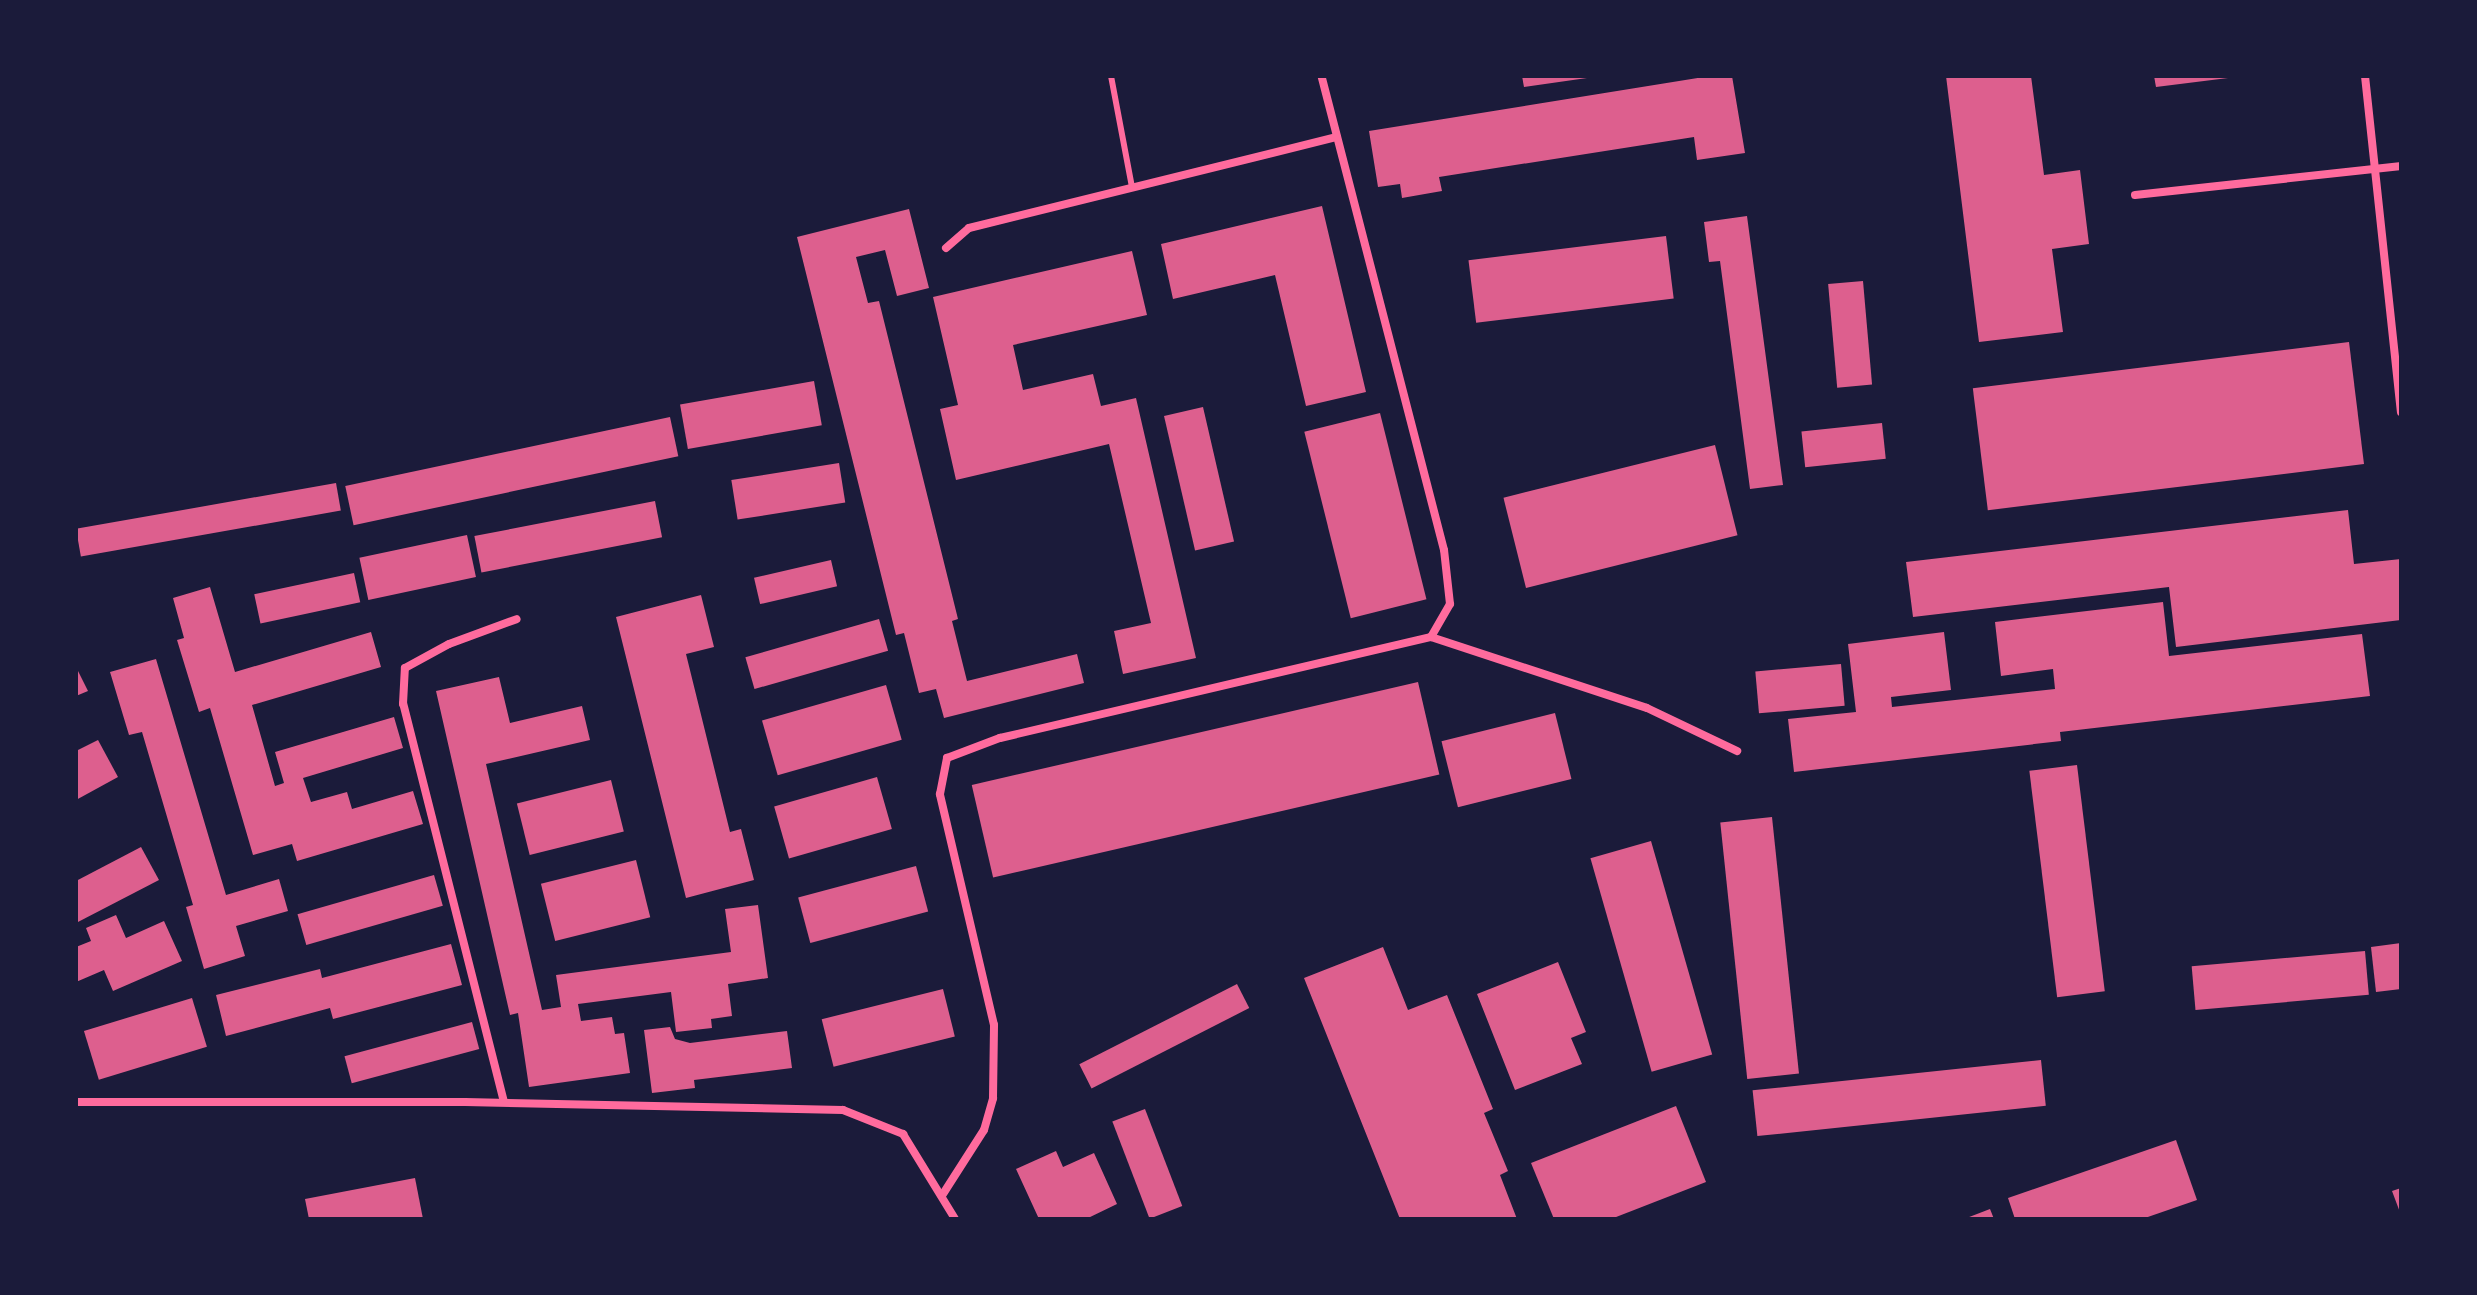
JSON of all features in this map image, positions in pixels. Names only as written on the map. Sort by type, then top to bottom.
[{"type":"street","points":[[1321,76],[1444,550],[1450,604],[1431,637]]},
{"type":"street","points":[[2365,76],[2401,412]]},
{"type":"street","points":[[946,248],[969,228],[1337,137]]},
{"type":"street","points":[[2135,195],[2401,166]]},
{"type":"street","points":[[504,1102],[403,704],[405,668],[449,644],[517,619]]},
{"type":"street","points":[[943,1194],[984,1130],[993,1098],[994,1025],[940,794],[947,758],[1000,738],[1431,637],[1647,708],[1737,751]]},
{"type":"street","points":[[76,1102],[504,1102],[843,1110],[903,1134],[943,1194],[955,1219]]},
{"type":"lane","points":[[1111,76],[1132,187]]},
{"type":"building","points":[[1522,76],[1587,76],[1587,78],[1524,87]]},
{"type":"building","points":[[1710,76],[1732,76],[1745,153],[1697,160],[1694,137],[1439,177],[1442,191],[1402,198],[1400,184],[1378,187],[1369,131]]},
{"type":"building","points":[[1946,76],[2031,76],[2044,175],[2080,170],[2089,244],[2052,249],[2063,332],[1979,342]]},
{"type":"building","points":[[2154,76],[2228,76],[2228,78],[2156,87]]},
{"type":"building","points":[[1322,206],[1366,392],[1306,406],[1275,275],[1173,299],[1161,244]]},
{"type":"building","points":[[909,209],[929,288],[897,296],[885,250],[856,257],[868,303],[879,301],[958,619],[952,621],[967,681],[1077,654],[1084,683],[944,718],[936,689],[919,693],[904,633],[896,635],[797,237]]},
{"type":"building","points":[[1747,216],[1783,485],[1750,489],[1720,261],[1709,262],[1704,222]]},
{"type":"building","points":[[1666,236],[1674,299],[1476,323],[1468,260]]},
{"type":"building","points":[[1132,251],[1147,315],[1013,345],[1023,390],[1093,374],[1101,406],[1136,398],[1196,658],[1123,674],[1114,631],[1151,623],[1109,444],[956,480],[940,409],[958,405],[933,297]]},
{"type":"building","points":[[1863,281],[1872,385],[1837,388],[1828,284]]},
{"type":"building","points":[[2349,342],[2364,464],[1988,510],[1973,388]]},
{"type":"building","points":[[814,381],[822,425],[688,449],[680,405]]},
{"type":"building","points":[[1203,407],[1234,541],[1195,550],[1164,416]]},
{"type":"building","points":[[1380,413],[1426,599],[1351,618],[1304,432]]},
{"type":"building","points":[[670,417],[678,456],[354,525],[345,486]]},
{"type":"building","points":[[1882,423],[1886,459],[1805,467],[1801,431]]},
{"type":"building","points":[[1715,445],[1737,535],[1526,588],[1503,498]]},
{"type":"building","points":[[839,463],[845,503],[738,520],[731,480]]},
{"type":"building","points":[[336,483],[341,511],[81,556],[76,529]]},
{"type":"building","points":[[655,501],[662,537],[481,572],[474,536]]},
{"type":"building","points":[[2348,510],[2354,564],[2401,559],[2401,620],[2176,647],[2169,587],[1913,617],[1906,562]]},
{"type":"building","points":[[467,535],[476,577],[368,600],[359,558]]},
{"type":"building","points":[[831,560],[837,586],[760,604],[754,578]]},
{"type":"building","points":[[354,573],[360,602],[260,624],[254,594]]},
{"type":"building","points":[[210,587],[235,672],[371,632],[381,667],[252,705],[275,786],[284,783],[275,752],[394,717],[403,748],[303,778],[311,802],[347,792],[352,809],[413,791],[423,824],[297,861],[292,844],[253,855],[210,708],[199,712],[177,640],[184,638],[173,598]]},
{"type":"building","points":[[701,595],[714,647],[686,654],[730,832],[741,829],[754,880],[686,898],[616,617]]},
{"type":"building","points":[[2163,602],[2169,656],[2362,634],[2370,696],[2060,732],[2061,741],[1794,772],[1788,719],[1856,712],[1848,644],[1944,632],[1951,690],[1891,697],[1892,707],[2055,689],[2053,669],[2001,676],[1995,622]]},
{"type":"building","points":[[879,619],[888,651],[754,689],[745,657]]},
{"type":"building","points":[[156,659],[226,895],[279,879],[288,911],[236,926],[245,956],[204,969],[186,907],[193,905],[142,732],[129,735],[110,672]]},
{"type":"building","points":[[1841,664],[1845,706],[1759,713],[1755,671]]},
{"type":"building","points":[[76,667],[88,691],[76,696]]},
{"type":"building","points":[[499,677],[510,723],[582,706],[590,740],[486,764],[542,1010],[561,1007],[556,975],[731,952],[725,909],[758,905],[768,978],[728,984],[732,1016],[711,1019],[712,1028],[676,1032],[671,992],[578,1004],[581,1021],[612,1017],[615,1034],[624,1033],[630,1073],[529,1087],[518,1013],[510,1015],[436,691]]},
{"type":"building","points":[[1418,682],[1439,775],[993,878],[972,785]]},
{"type":"building","points":[[886,685],[902,740],[778,775],[762,721]]},
{"type":"building","points":[[1555,713],[1571,779],[1458,807],[1441,741]]},
{"type":"building","points":[[98,740],[118,777],[76,800],[76,751]]},
{"type":"building","points":[[2077,765],[2105,991],[2057,997],[2029,771]]},
{"type":"building","points":[[877,777],[892,829],[789,858],[774,806]]},
{"type":"building","points":[[611,780],[624,831],[530,855],[517,803]]},
{"type":"building","points":[[1772,817],[1799,1074],[1747,1079],[1720,822]]},
{"type":"building","points":[[1651,841],[1712,1054],[1652,1072],[1590,858]]},
{"type":"building","points":[[141,847],[159,880],[76,923],[76,881]]},
{"type":"building","points":[[636,860],[650,917],[555,941],[541,884]]},
{"type":"building","points":[[916,866],[928,911],[810,943],[798,898]]},
{"type":"building","points":[[434,875],[443,906],[306,945],[298,914]]},
{"type":"building","points":[[116,915],[126,938],[164,921],[182,961],[113,991],[104,970],[76,982],[76,947],[91,941],[86,928]]},
{"type":"building","points":[[2401,943],[2401,989],[2376,992],[2371,947]]},
{"type":"building","points":[[451,944],[462,985],[333,1019],[330,1008],[226,1036],[216,995],[320,969],[322,978]]},
{"type":"building","points":[[1383,947],[1408,1010],[1447,995],[1493,1109],[1484,1113],[1508,1171],[1500,1175],[1517,1219],[1400,1219],[1304,978]]},
{"type":"building","points":[[2365,951],[2369,995],[2195,1010],[2192,966]]},
{"type":"building","points":[[1558,962],[1586,1032],[1571,1038],[1582,1064],[1515,1090],[1477,994]]},
{"type":"building","points":[[1237,984],[1249,1008],[1092,1088],[1079,1064]]},
{"type":"building","points":[[943,989],[955,1037],[834,1067],[822,1019]]},
{"type":"building","points":[[192,998],[207,1047],[99,1080],[84,1031]]},
{"type":"building","points":[[472,1022],[479,1049],[352,1083],[344,1056]]},
{"type":"building","points":[[670,1027],[675,1039],[690,1043],[787,1031],[792,1068],[694,1080],[695,1088],[652,1093],[644,1030]]},
{"type":"building","points":[[2041,1060],[2046,1106],[1757,1136],[1753,1090]]},
{"type":"building","points":[[1676,1106],[1706,1182],[1611,1219],[1554,1219],[1531,1163]]},
{"type":"building","points":[[1145,1109],[1182,1206],[1150,1219],[1112,1122]]},
{"type":"building","points":[[2176,1140],[2197,1200],[2142,1219],[2015,1219],[2008,1198]]},
{"type":"building","points":[[1056,1151],[1063,1167],[1094,1153],[1117,1204],[1086,1219],[1039,1219],[1016,1169]]},
{"type":"building","points":[[415,1178],[423,1219],[309,1219],[305,1199]]},
{"type":"building","points":[[2401,1188],[2401,1215],[2392,1191]]},
{"type":"building","points":[[1990,1209],[1994,1219],[1964,1219]]}]
